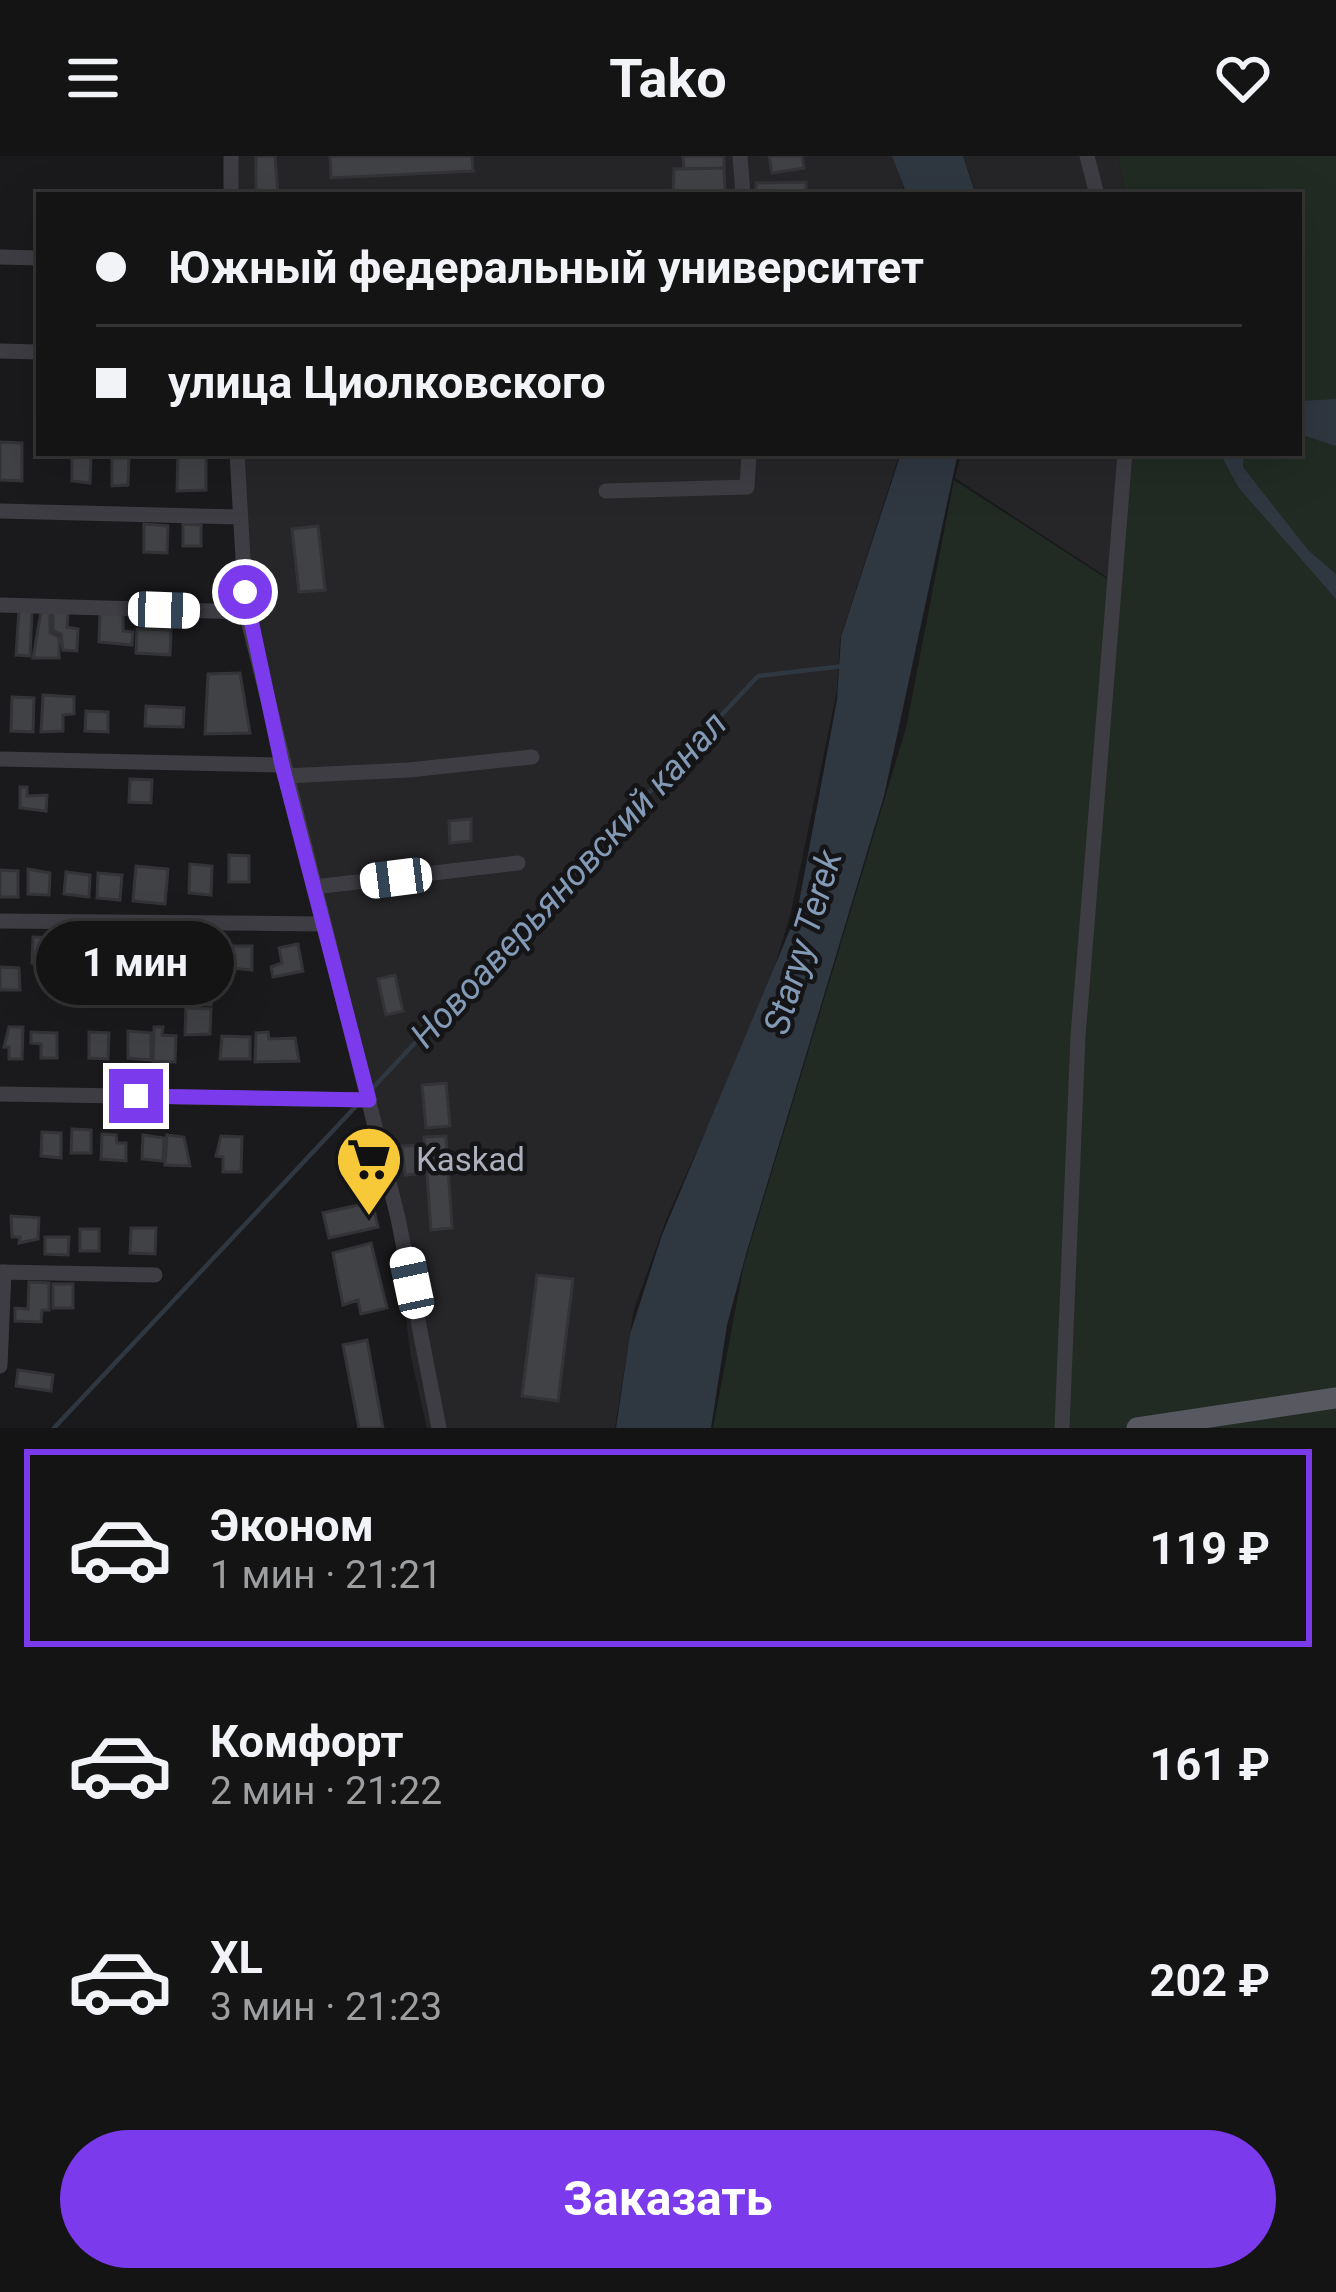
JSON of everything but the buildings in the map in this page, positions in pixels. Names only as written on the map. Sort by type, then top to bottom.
[{"type":"main road","points":[[1137,1428],[1336,1398]]},
{"type":"street","points":[[231,156],[231,192]]},
{"type":"street","points":[[740,156],[743,192]]},
{"type":"street","points":[[1088,156],[1096,192]]},
{"type":"street","points":[[0,257],[36,258]]},
{"type":"street","points":[[0,351],[36,352]]},
{"type":"street","points":[[237,456],[247,612],[369,1100],[419,1316],[439,1428]]},
{"type":"street","points":[[606,491],[747,487],[748,456]]},
{"type":"street","points":[[1062,1428],[1078,1036],[1125,456]]},
{"type":"street","points":[[0,512],[238,517]]},
{"type":"street","points":[[0,605],[247,612]]},
{"type":"street","points":[[0,759],[409,770],[532,757]]},
{"type":"street","points":[[314,887],[518,863]]},
{"type":"street","points":[[0,921],[324,924]]},
{"type":"street","points":[[0,1094],[369,1100]]},
{"type":"street","points":[[0,1366],[2,1272],[155,1275]]},
{"type":"shaded area","points":[[235,156],[893,156],[905,192],[236,192]]},
{"type":"shaded area","points":[[963,156],[1118,156],[1125,192],[976,192]]},
{"type":"shaded area","points":[[1118,156],[1336,156],[1336,1428],[713,1428],[744,1264],[906,728],[954,480],[1107,579],[1135,456],[1302,456],[1302,192],[1125,192]]},
{"type":"shaded area","points":[[240,456],[899,456],[840,639],[837,691],[791,912],[765,998],[668,1215],[634,1309],[615,1428],[427,1428],[411,1358],[389,1184],[245,592]]},
{"type":"shaded area","points":[[960,456],[1136,456],[1108,578],[955,478]]},
{"type":"water","points":[[892,156],[963,156],[975,192],[906,192]]},
{"type":"water","points":[[1336,399],[1336,446],[1302,435],[1302,401]]},
{"type":"water","name":"Staryy Terek","points":[[900,456],[957,456],[884,796],[746,1254],[727,1325],[711,1428],[616,1428],[630,1334],[662,1235],[797,913],[837,700],[841,637]]},
{"type":"water","points":[[1222,456],[1244,456],[1243,467],[1308,550],[1336,574],[1336,599],[1238,487]]},
{"type":"waterway","name":"Новоаверьяновский канал","points":[[370,1091],[758,676],[844,666]]},
{"type":"waterway","name":"Новоаверьяновский канал","points":[[54,1428],[358,1104]]},
{"type":"place","name":"Kaskad","points":[[369,1218]]},
{"type":"route","points":[[136,1096],[369,1100],[282,765],[245,592]]}]
